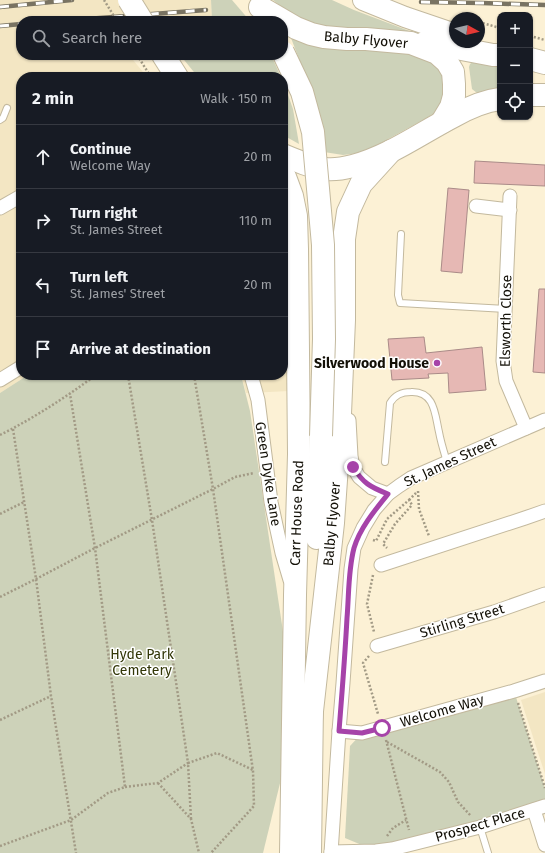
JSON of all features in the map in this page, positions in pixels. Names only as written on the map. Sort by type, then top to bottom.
[{"type":"highway","points":[[129,0],[139,16]]},
{"type":"highway","name":"Balby Flyover","points":[[261,9],[274,16]]},
{"type":"highway","name":"Balby Flyover","points":[[288,24],[311,34],[324,37],[411,43],[437,54],[447,62],[453,72],[454,96],[451,107],[442,122],[391,151],[366,162],[342,169],[327,169],[299,162],[288,157]]},
{"type":"highway","points":[[411,43],[435,44],[497,55]]},
{"type":"highway","points":[[166,60],[173,72]]},
{"type":"highway","name":"Carr House Road","points":[[287,60],[302,92],[313,132],[323,245],[324,339],[311,720],[310,853]]},
{"type":"highway","points":[[533,60],[545,63]]},
{"type":"highway","points":[[533,95],[545,96]]},
{"type":"highway","points":[[442,122],[469,108],[497,100]]},
{"type":"highway","name":"Balby Flyover","points":[[311,720],[333,523],[344,320],[344,239],[348,212],[361,184],[391,151]]},
{"type":"highway","name":"Carr House Road","points":[[288,185],[296,216],[299,454],[291,853]]},
{"type":"main road","points":[[363,0],[449,32]]},
{"type":"main road","points":[[485,44],[497,48]]},
{"type":"street","name":"Elsworth Close","points":[[510,196],[504,361],[506,381],[526,428]]},
{"type":"street","points":[[1,205],[16,198]]},
{"type":"street","points":[[476,206],[510,210]]},
{"type":"street","points":[[344,320],[351,456],[353,467],[359,477],[372,488],[388,494]]},
{"type":"street","points":[[0,380],[16,370]]},
{"type":"street","name":"Green Dyke Lane","points":[[252,380],[258,400],[271,502],[282,553],[295,595]]},
{"type":"street","name":"St. James Street","points":[[331,852],[351,568],[354,548],[363,528],[374,510],[388,494],[411,478],[545,420]]},
{"type":"street","points":[[381,564],[545,511]]},
{"type":"street","name":"Stirling Street","points":[[378,646],[494,612],[545,594]]},
{"type":"street","name":"Welcome Way","points":[[339,731],[362,733],[545,681]]},
{"type":"street","name":"Prospect Place","points":[[331,852],[414,849],[540,808],[545,845]]},
{"type":"lane","points":[[0,120],[3,118],[7,108]]},
{"type":"lane","points":[[400,234],[398,295],[400,303],[506,309]]},
{"type":"lane","points":[[385,462],[390,402],[397,395],[405,392],[413,392],[425,395],[433,404],[446,462]]},
{"type":"lane","points":[[480,827],[488,853]]},
{"type":"path","points":[[104,0],[114,16]]},
{"type":"path","points":[[485,24],[497,27]]},
{"type":"path","points":[[533,37],[545,40]]},
{"type":"path","points":[[141,60],[148,72]]},
{"type":"path","points":[[0,435],[13,429],[70,394],[89,380]]},
{"type":"path","points":[[129,380],[152,520],[188,763],[191,819],[199,853]]},
{"type":"path","points":[[195,380],[213,489],[253,771],[254,806],[211,853]]},
{"type":"path","points":[[70,394],[95,548],[125,787]]},
{"type":"path","points":[[13,429],[36,579],[51,696],[76,853]]},
{"type":"path","points":[[0,597],[235,477],[267,471]]},
{"type":"path","points":[[372,540],[376,541],[388,519],[418,492],[427,471]]},
{"type":"path","points":[[418,492],[419,508],[433,547]]},
{"type":"path","points":[[397,559],[383,544],[395,524],[412,505],[409,500]]},
{"type":"path","points":[[0,514],[24,502]]},
{"type":"path","points":[[381,564],[374,572],[367,604],[378,646],[363,663],[387,742],[414,849]]},
{"type":"path","points":[[514,691],[545,788]]},
{"type":"path","points":[[0,720],[51,696]]},
{"type":"path","points":[[387,742],[440,772],[449,782],[458,802],[480,827]]},
{"type":"path","points":[[0,846],[71,820],[108,793],[125,787],[158,783],[188,763],[217,753],[253,771]]},
{"type":"path","points":[[158,783],[191,819]]},
{"type":"shaded area","points":[[0,0],[211,0],[212,16],[16,16],[16,60],[133,60],[143,72],[16,72],[16,380],[20,380],[0,393]]},
{"type":"shaded area","points":[[288,329],[289,391],[246,393],[242,380],[288,380]]},
{"type":"shaded area","points":[[545,692],[545,774],[521,700]]},
{"type":"green space","points":[[211,0],[232,0],[246,16],[212,16]]},
{"type":"green space","points":[[273,0],[332,0],[412,32],[344,29],[309,24],[284,9]]},
{"type":"green space","points":[[291,38],[313,46],[330,49],[400,51],[425,56],[443,73],[444,99],[436,112],[370,149],[359,153],[343,155],[324,152],[306,77]]},
{"type":"green space","points":[[184,60],[273,60],[279,72],[194,72]]},
{"type":"green space","points":[[474,61],[497,66],[497,90],[477,93],[472,89],[469,67]]},
{"type":"green space","points":[[288,95],[293,109],[299,144],[288,138]]},
{"type":"green space","name":"Hyde Park Cemetery","points":[[20,380],[242,380],[250,411],[285,645],[282,775],[263,853],[0,853],[0,393]]},
{"type":"green space","points":[[514,691],[545,788],[545,806],[376,851],[345,838],[350,746],[362,733]]},
{"type":"building","points":[[475,161],[545,165],[545,186],[474,183]]},
{"type":"building","points":[[448,188],[469,190],[462,273],[441,271]]},
{"type":"building","points":[[539,289],[545,289],[545,373],[533,372]]},
{"type":"building","name":"Silverwood House","points":[[424,337],[426,353],[482,347],[486,390],[449,393],[448,373],[428,374],[429,378],[392,380],[388,339]]},
{"type":"railway","points":[[0,7],[72,0]]},
{"type":"railway","points":[[421,2],[545,5]]},
{"type":"railway","points":[[126,16],[206,10]]},
{"type":"railway","points":[[0,26],[16,24]]},
{"type":"place","name":"Silverwood House","points":[[437,363]]},
{"type":"route","points":[[353,467],[359,477],[372,488],[388,494],[374,510],[363,528],[354,548],[351,568],[339,731],[362,733],[382,728]]}]
